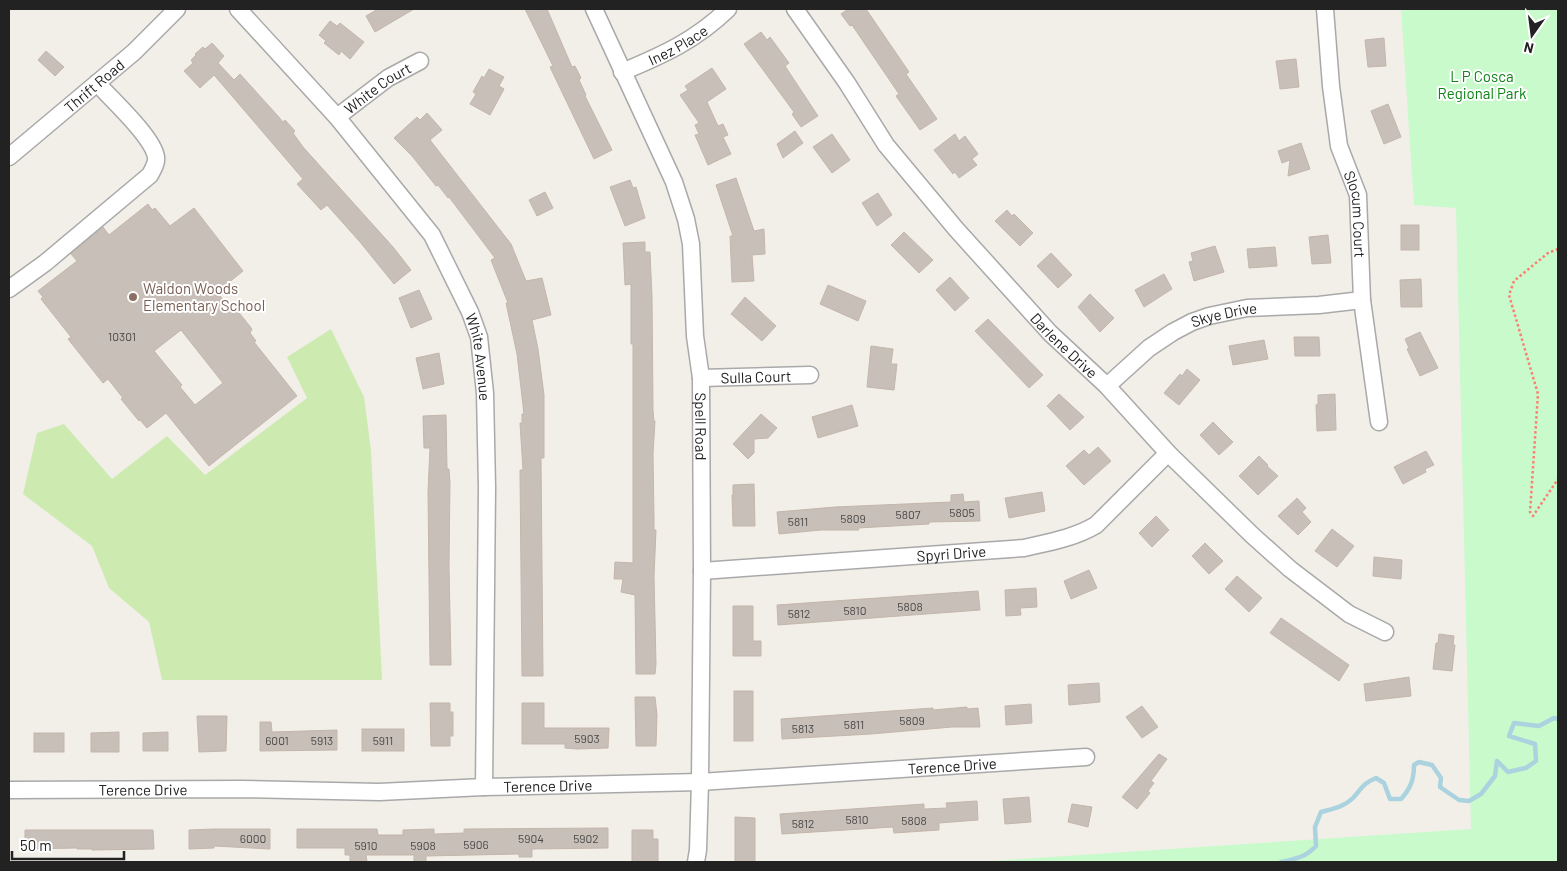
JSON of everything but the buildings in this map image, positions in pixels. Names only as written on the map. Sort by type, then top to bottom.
[{"type":"street","name":"Thrift Road","points":[[9,157],[134,52],[177,9]]},
{"type":"street","name":"White Avenue","points":[[238,9],[337,118],[432,235],[470,312],[478,337],[485,393],[487,488],[484,787]]},
{"type":"street","name":"Spell Road","points":[[594,9],[674,182],[686,219],[691,244],[695,336],[701,378],[700,782],[696,862]]},
{"type":"street","name":"Inez Place","points":[[622,72],[678,47],[700,34],[728,9]]},
{"type":"street","name":"Darlene Drive","points":[[794,9],[847,83],[886,145],[956,229],[1050,333],[1107,386],[1168,453],[1252,535],[1290,569],[1349,614],[1385,632]]},
{"type":"street","name":"Slocum Court","points":[[1324,9],[1339,146],[1358,195],[1362,300],[1379,422]]},
{"type":"street","name":"White Court","points":[[337,118],[388,78],[420,61]]},
{"type":"street","points":[[9,289],[45,263],[150,175],[156,164],[151,144],[97,83]]},
{"type":"street","name":"Skye Drive","points":[[1107,386],[1149,348],[1173,332],[1209,316],[1247,308],[1319,306],[1362,300]]},
{"type":"street","name":"Sulla Court","points":[[701,378],[810,375]]},
{"type":"street","name":"Spyri Drive","points":[[702,571],[1024,548],[1070,538],[1096,525],[1168,453]]},
{"type":"street","name":"Terence Drive","points":[[9,790],[242,789],[379,792],[484,787],[700,782],[1086,756]]},
{"type":"path","points":[[1558,248],[1548,253],[1514,281],[1509,295],[1538,394],[1530,512],[1533,516],[1558,479]]},
{"type":"green space","name":"L P Cosca Regional Park","points":[[1401,9],[1558,9],[1558,862],[975,862],[1471,829],[1456,208],[1414,205]]},
{"type":"green space","points":[[331,329],[364,397],[371,450],[382,680],[162,680],[149,622],[109,588],[92,546],[23,494],[37,433],[64,424],[112,479],[167,436],[205,475],[307,398],[287,357]]},
{"type":"waterway","points":[[1281,862],[1300,857],[1312,850],[1316,846],[1315,827],[1321,812],[1346,804],[1371,780],[1376,778],[1384,783],[1390,799],[1401,799],[1411,783],[1414,765],[1419,762],[1432,765],[1441,778],[1440,787],[1459,800],[1469,801],[1481,794],[1495,776],[1497,761],[1508,772],[1526,768],[1536,761],[1535,744],[1509,736],[1514,723],[1539,726],[1554,718],[1558,719]]},
{"type":"place","name":"Waldon Woods Elementary School","points":[[133,297]]}]
